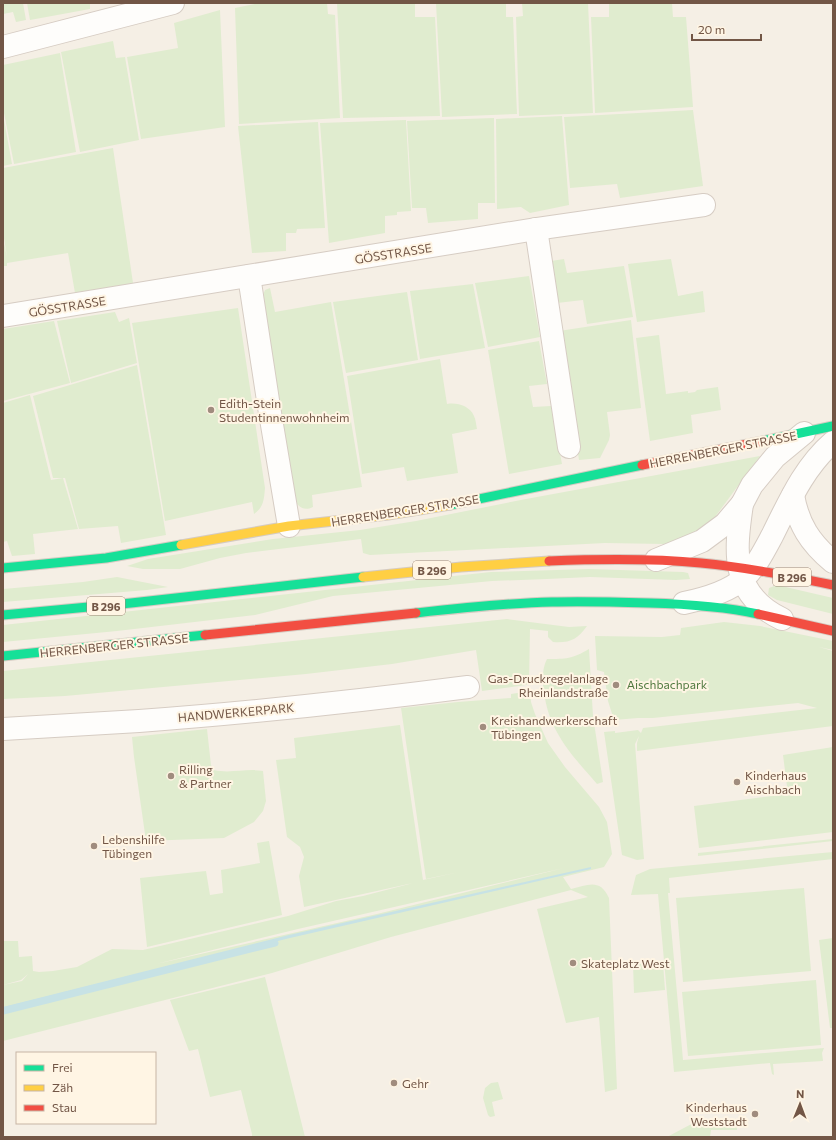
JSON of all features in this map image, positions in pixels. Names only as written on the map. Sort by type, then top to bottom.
[{"type":"main road","name":"HERRENBERGER STRASSE","points":[[3,568],[106,558],[289,526],[388,515],[465,502],[594,474],[833,426]]},
{"type":"main road","name":"HERRENBERGER STRASSE","points":[[3,615],[156,601],[389,574],[500,564],[583,560],[656,560],[707,563],[745,572]]},
{"type":"main road","name":"B 296","points":[[745,572],[833,585]]},
{"type":"main road","name":"HERRENBERGER STRASSE","points":[[3,656],[485,606],[572,602],[679,604],[740,610],[782,619]]},
{"type":"main road","points":[[782,619],[833,631]]},
{"type":"street","points":[[3,47],[173,3]]},
{"type":"street","name":"GÖSSTRASSE","points":[[3,316],[536,229],[704,205]]},
{"type":"street","points":[[536,229],[570,447]]},
{"type":"street","points":[[249,276],[289,526]]},
{"type":"street","name":"HERRENBERGER STRASSE","points":[[656,560],[702,540],[725,524],[742,504],[752,486],[775,457],[804,433]]},
{"type":"street","name":"HERRENBERGER STRASSE","points":[[679,604],[713,596],[745,572],[761,556],[804,475],[824,450],[833,442]]},
{"type":"street","points":[[793,495],[801,524],[807,535],[819,550],[833,562]]},
{"type":"street","name":"HERRENBERGER STRASSE","points":[[742,504],[738,539],[748,591],[754,600],[770,613],[782,619]]},
{"type":"street","name":"HANDWERKERPARK","points":[[3,728],[258,711],[468,686]]},
{"type":"green space","points":[[3,3],[23,3],[26,20],[16,22],[13,12],[3,14]]},
{"type":"green space","points":[[27,3],[90,3],[90,9],[30,20]]},
{"type":"green space","points":[[260,3],[327,3],[328,14],[335,15],[340,118],[239,124],[235,8]]},
{"type":"green space","points":[[337,3],[415,3],[415,17],[435,17],[440,116],[343,118]]},
{"type":"green space","points":[[436,3],[506,3],[506,17],[513,17],[517,114],[442,117]]},
{"type":"green space","points":[[522,3],[588,3],[593,113],[519,116],[516,17],[523,16]]},
{"type":"green space","points":[[609,3],[672,3],[673,17],[686,17],[693,107],[595,113],[591,17],[609,17]]},
{"type":"green space","points":[[220,10],[225,127],[141,139],[127,57],[178,48],[174,23]]},
{"type":"green space","points":[[113,41],[116,58],[125,57],[139,140],[80,152],[61,52]]},
{"type":"green space","points":[[60,53],[76,152],[14,164],[3,108],[3,65]]},
{"type":"green space","points":[[693,110],[703,186],[620,198],[617,184],[570,188],[564,117]]},
{"type":"green space","points":[[3,114],[12,164],[3,166]]},
{"type":"green space","points":[[562,116],[569,205],[530,213],[521,207],[497,209],[496,119]]},
{"type":"green space","points":[[494,118],[495,203],[478,203],[478,219],[428,223],[426,208],[412,208],[407,121]]},
{"type":"green space","points":[[406,120],[411,211],[397,212],[397,215],[385,216],[385,233],[329,243],[320,123]]},
{"type":"green space","points":[[318,122],[325,228],[297,229],[296,233],[286,233],[286,251],[252,253],[238,126]]},
{"type":"green space","points":[[113,148],[133,283],[75,293],[68,253],[7,263],[7,266],[3,266],[3,238],[7,257],[3,232],[3,168]]},
{"type":"green space","points":[[564,259],[567,273],[624,266],[633,317],[587,324],[583,300],[557,303],[551,261]]},
{"type":"green space","points":[[671,259],[678,296],[703,291],[705,312],[637,322],[628,264]]},
{"type":"green space","points":[[529,276],[540,337],[488,347],[475,283]]},
{"type":"green space","points":[[473,284],[485,348],[420,359],[410,291]]},
{"type":"green space","points":[[270,288],[275,312],[331,302],[362,487],[312,495],[313,507],[306,509],[301,507],[293,498],[263,295],[265,290]]},
{"type":"green space","points":[[407,292],[418,360],[346,373],[333,302]]},
{"type":"green space","points":[[238,308],[265,488],[263,502],[260,509],[254,514],[252,502],[165,521],[132,323]]},
{"type":"green space","points":[[115,312],[119,322],[129,318],[137,363],[71,383],[57,321]]},
{"type":"green space","points":[[631,320],[641,408],[607,412],[610,435],[600,458],[579,460],[559,331]]},
{"type":"green space","points":[[54,321],[70,383],[3,401],[3,329]]},
{"type":"green space","points":[[659,335],[666,394],[688,391],[688,393],[718,387],[721,410],[691,415],[693,433],[650,441],[636,338]]},
{"type":"green space","points":[[539,341],[547,384],[529,386],[533,407],[551,406],[562,464],[509,474],[488,350]]},
{"type":"green space","points":[[440,359],[447,404],[459,404],[470,410],[475,418],[477,429],[452,434],[458,473],[407,481],[404,467],[362,474],[347,376]]},
{"type":"green space","points":[[137,365],[166,535],[121,543],[118,526],[79,529],[65,478],[53,478],[33,396]]},
{"type":"green space","points":[[30,395],[51,480],[63,478],[78,529],[33,534],[35,554],[12,556],[7,541],[3,542],[3,403]]},
{"type":"green space","points":[[760,456],[715,517],[702,530],[686,538],[664,544],[605,543],[370,555],[363,553],[361,539],[246,553],[220,558],[180,569],[143,569],[127,566],[148,559],[273,539],[360,530],[416,521]]},
{"type":"green space","points":[[589,569],[683,572],[688,573],[690,579],[676,580],[590,577],[492,581],[333,596],[255,615],[117,631],[3,642],[3,625],[491,572]]},
{"type":"green space","points":[[117,577],[168,587],[3,602],[3,589],[83,582]]},
{"type":"green space","points":[[777,585],[833,598],[833,614],[777,600],[768,595],[769,588]]},
{"type":"green space","points":[[507,619],[569,627],[587,626],[580,635],[573,640],[564,642],[553,642],[548,637],[548,631],[530,629],[529,683],[526,685],[482,691],[476,650],[392,664],[306,674],[65,696],[3,699],[3,671]]},
{"type":"green space","name":"Aischbachpark","points":[[724,622],[760,626],[833,641],[833,650],[819,647],[833,651],[833,726],[637,751],[639,736],[635,744],[644,859],[637,860],[622,855],[604,732],[615,731],[615,733],[638,730],[641,733],[643,728],[817,708],[798,703],[653,718],[614,720],[608,701],[604,672],[597,670],[595,636],[662,637],[680,635],[681,628]]},
{"type":"green space","points":[[589,649],[593,716],[603,782],[597,784],[571,753],[556,731],[547,706],[543,684],[543,671],[547,659],[569,658]]},
{"type":"green space","points":[[530,691],[531,702],[535,714],[548,743],[565,767],[599,807],[607,822],[612,854],[604,867],[563,877],[571,889],[593,884],[598,885],[609,898],[617,1089],[605,1092],[599,1017],[566,1023],[537,909],[588,897],[571,890],[391,937],[272,973],[3,1041],[3,985],[3,941],[18,941],[19,957],[32,956],[33,971],[53,971],[77,967],[112,949],[143,950],[288,916],[336,901],[363,896],[413,883],[304,907],[299,876],[304,857],[300,847],[287,837],[276,760],[296,758],[294,738],[400,725],[423,880],[459,872],[426,879],[401,708],[511,698],[511,694]],"holes":[[[564,868],[377,914],[156,964],[298,929]],[[28,974],[22,981],[3,985],[21,980]]]},
{"type":"green space","points":[[207,729],[211,765],[214,770],[263,771],[266,801],[263,811],[254,822],[224,838],[146,841],[132,737]]},
{"type":"green space","points":[[833,747],[833,832],[699,848],[694,806],[788,794],[783,755]]},
{"type":"green space","points":[[833,839],[833,841],[698,856],[698,853]]},
{"type":"green space","points":[[269,841],[282,915],[147,947],[140,878],[206,871],[210,895],[223,893],[221,870],[260,863],[257,843]]},
{"type":"green space","points":[[833,852],[833,859],[669,878],[670,893],[668,893],[683,1060],[824,1048],[822,1053],[823,1061],[773,1064],[774,1075],[772,1074],[770,1063],[674,1072],[658,894],[631,895],[636,875],[650,869]]},
{"type":"green space","points":[[804,888],[811,971],[683,982],[676,898]]},
{"type":"green space","points":[[833,938],[833,1028],[830,1028],[819,940]]},
{"type":"green space","points":[[663,963],[665,990],[634,993],[633,964]]},
{"type":"green space","points":[[265,977],[305,1137],[252,1137],[241,1090],[210,1097],[198,1049],[189,1051],[170,1000]]},
{"type":"green space","points":[[816,980],[821,1045],[688,1056],[682,992]]},
{"type":"green space","points":[[498,1082],[503,1099],[492,1102],[495,1116],[490,1117],[483,1098],[485,1088],[491,1083]]},
{"type":"green space","points":[[723,1118],[724,1126],[737,1124],[737,1130],[711,1130],[710,1137],[667,1137],[699,1120]]},
{"type":"water","points":[[591,867],[591,869],[290,938],[3,1009],[3,1007],[289,935]]},
{"type":"waterway","points":[[3,1011],[275,943]]},
{"type":"traffic: fast","points":[[763,441],[833,426]]},
{"type":"traffic: fast","points":[[450,505],[642,465]]},
{"type":"traffic: fast","points":[[3,568],[106,558],[181,545]]},
{"type":"traffic: fast","points":[[3,615],[131,603],[363,577]]},
{"type":"traffic: fast","points":[[416,613],[518,603],[588,602],[663,603],[717,607],[758,614]]},
{"type":"traffic: fast","points":[[3,656],[205,635]]},
{"type":"traffic: slow","points":[[181,545],[289,526],[388,515],[450,505]]},
{"type":"traffic: slow","points":[[363,577],[461,567],[549,561]]},
{"type":"traffic: jam","points":[[642,465],[763,441]]},
{"type":"traffic: jam","points":[[549,561],[625,559],[701,563],[750,569],[833,585]]},
{"type":"traffic: jam","points":[[205,635],[416,613]]},
{"type":"traffic: jam","points":[[758,614],[833,631]]},
{"type":"place","name":"Edith-Stein Studentinnenwohnheim","points":[[211,410]]},
{"type":"place","name":"Gas-Druckregelanlage Rheinlandstraße","points":[[616,685]]},
{"type":"place","name":"Kreishandwerkerschaft Tübingen","points":[[483,727]]},
{"type":"place","name":"Rilling & Partner","points":[[171,776]]},
{"type":"place","name":"Kinderhaus Aischbach","points":[[737,782]]},
{"type":"place","name":"Lebenshilfe Tübingen","points":[[94,846]]},
{"type":"place","name":"Skateplatz West","points":[[573,963]]},
{"type":"place","name":"Gehr","points":[[394,1083]]},
{"type":"place","name":"Kinderhaus Weststadt","points":[[755,1114]]}]
